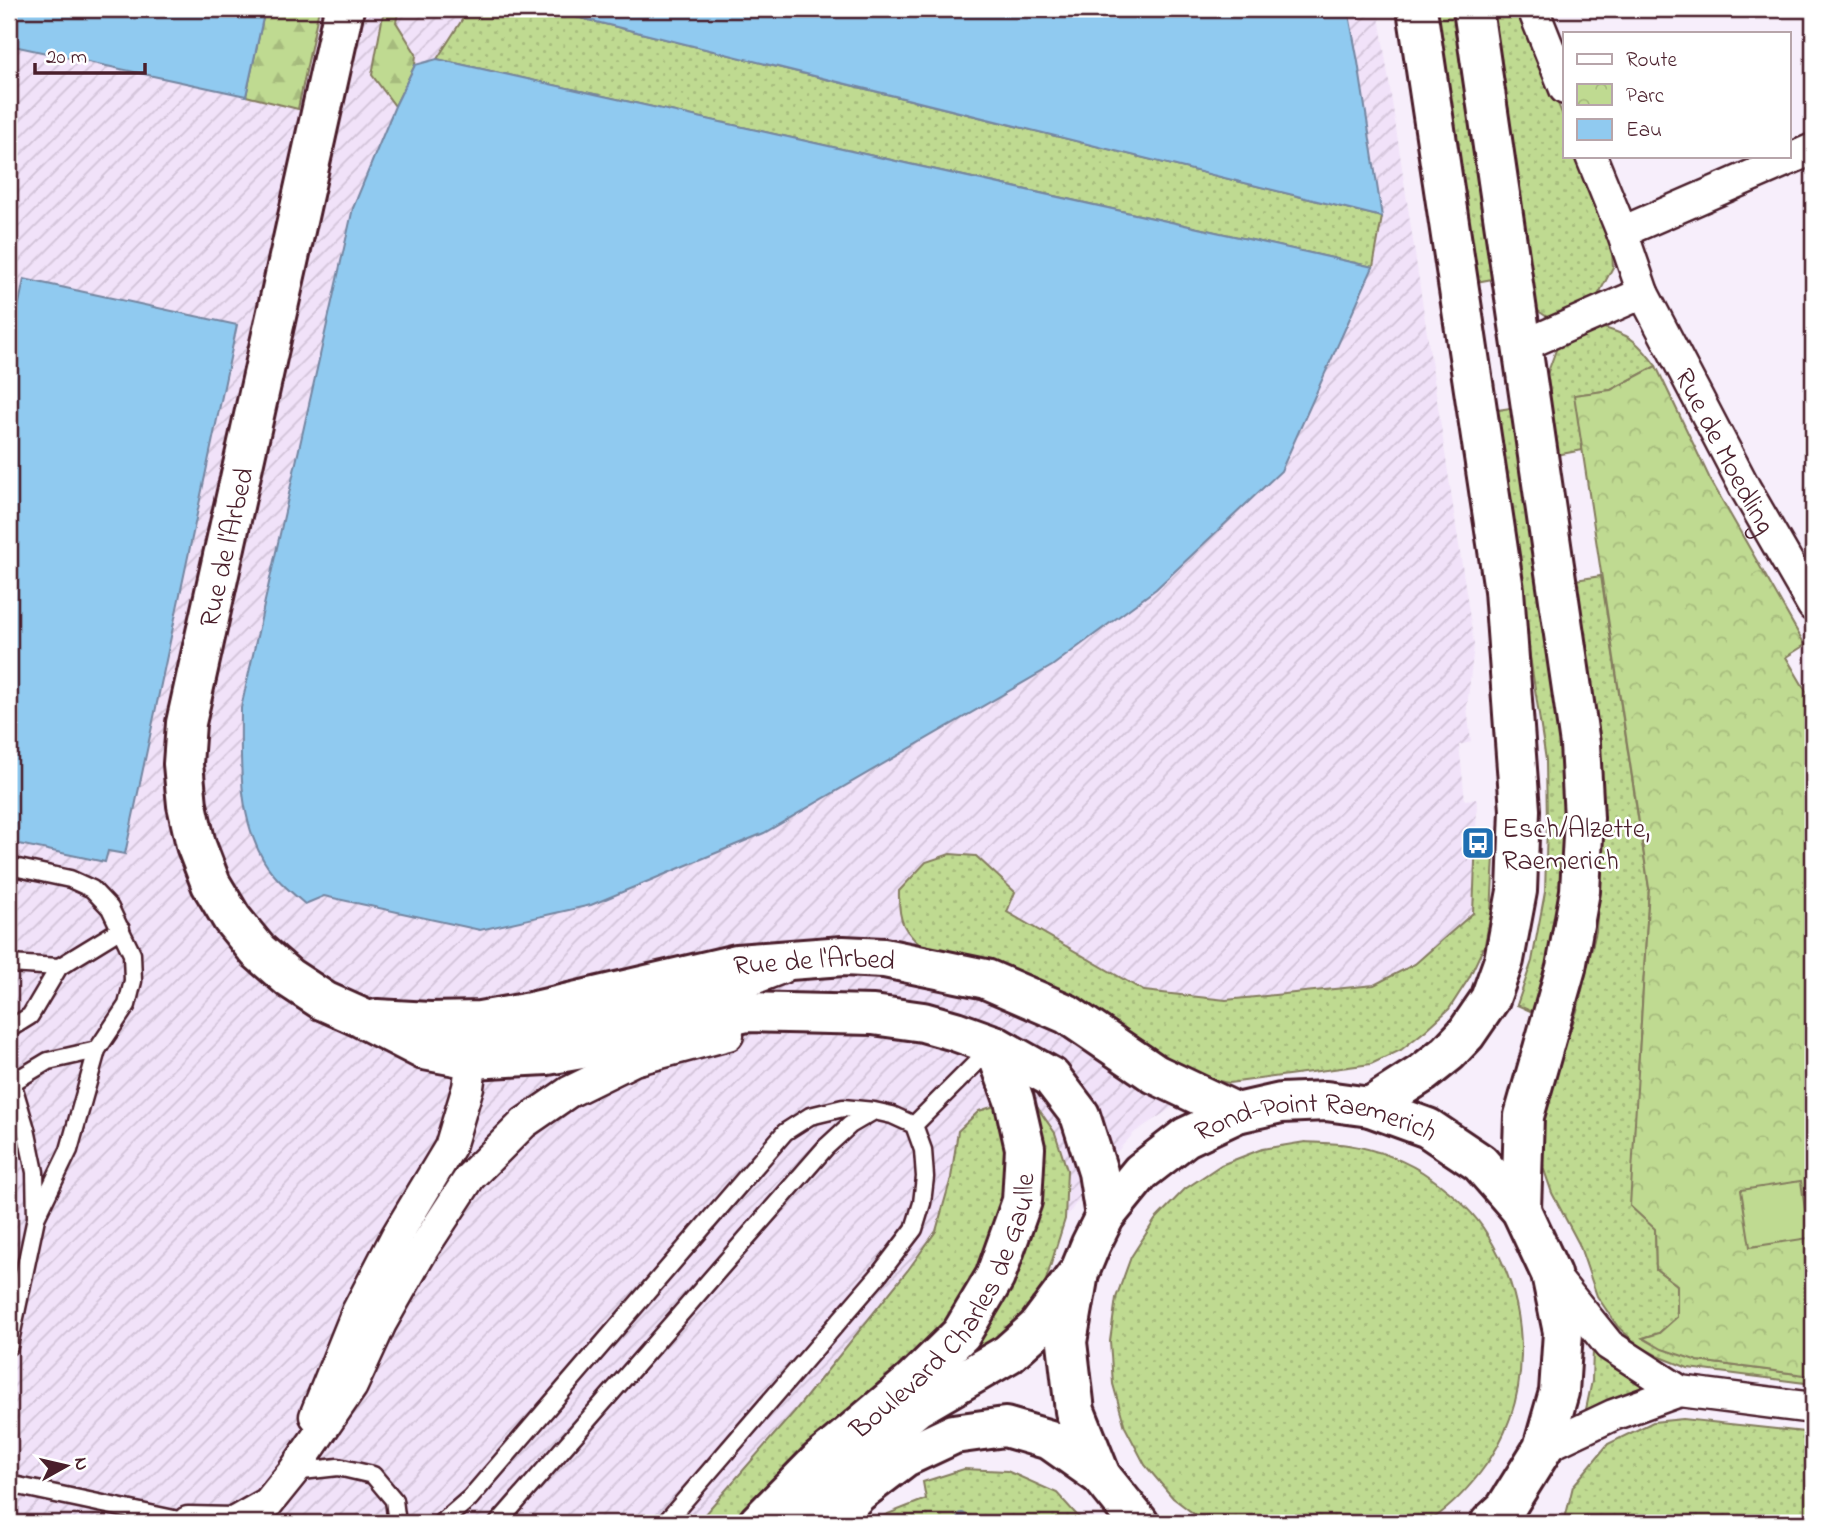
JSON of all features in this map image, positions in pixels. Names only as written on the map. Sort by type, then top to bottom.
[{"type":"main road","name":"Rue de l'Arbed","points":[[344,9],[186,723],[183,764],[187,805],[196,845],[211,884],[232,919],[258,951],[289,978],[324,1001],[424,1050],[472,1059],[547,1055],[610,1044],[747,1012],[873,1015],[923,1022],[955,1031],[994,1045],[1051,1077],[1080,1115],[1098,1172],[1105,1216]]},
{"type":"main road","points":[[1370,1107],[1423,1073],[1448,1052],[1466,1034],[1490,999],[1504,960],[1517,891],[1520,810],[1504,590],[1417,9]]},
{"type":"main road","points":[[1473,9],[1580,744],[1584,818],[1580,891],[1566,968],[1524,1115],[1521,1210]]},
{"type":"main road","name":"Rue de l'Arbed","points":[[362,1018],[430,1022],[480,1021],[531,1012],[737,964],[844,956],[884,958],[986,979],[1067,1014],[1155,1074],[1237,1113]]},
{"type":"main road","name":"Boulevard Charles de Gaulle","points":[[758,1523],[819,1461],[912,1382],[961,1334],[995,1277],[1022,1201],[1025,1148],[1014,1100],[994,1045]]},
{"type":"main road","name":"Rond-Point Raemerich","points":[[1139,1523],[1101,1476],[1075,1411],[1067,1342],[1079,1273],[1091,1244],[1105,1216],[1141,1172],[1186,1137],[1237,1113],[1281,1103],[1326,1101],[1370,1107],[1429,1128],[1480,1163],[1521,1210],[1552,1274],[1563,1332],[1559,1392],[1543,1448],[1500,1518]]},
{"type":"main road","name":"Boulevard Charles de Gaulle","points":[[788,1523],[834,1475],[917,1408],[1008,1354],[1037,1328],[1079,1273]]},
{"type":"main road","name":"Boulevard Charles de Gaulle","points":[[829,1523],[858,1493],[905,1457],[954,1434],[1005,1427],[1050,1440],[1101,1476]]},
{"type":"street","points":[[1533,9],[1563,84]]},
{"type":"street","points":[[1592,158],[1622,232],[1813,149]]},
{"type":"street","name":"Rue de Moedling","points":[[1622,232],[1643,293],[1745,488],[1813,606]]},
{"type":"street","points":[[1522,346],[1643,293]]},
{"type":"street","points":[[293,1472],[357,1312],[397,1235],[450,1147],[468,1087],[472,1059],[492,1038],[743,983],[803,960]]},
{"type":"street","points":[[188,1522],[233,1523],[268,1503],[293,1472],[352,1386],[381,1323],[417,1259],[470,1177],[524,1123],[569,1092],[634,1059],[813,1013]]},
{"type":"street","points":[[1552,1274],[1609,1345],[1680,1391],[1813,1408]]},
{"type":"street","points":[[1543,1448],[1613,1415],[1680,1391]]},
{"type":"lane","points":[[9,866],[70,879],[92,889],[110,908],[132,954],[134,981],[127,1005],[97,1050],[69,1150],[36,1217]]},
{"type":"lane","points":[[9,1029],[30,1016],[59,967],[121,929]]},
{"type":"lane","points":[[9,964],[59,967]]},
{"type":"lane","points":[[914,1125],[994,1045]]},
{"type":"lane","points":[[9,1346],[36,1217],[35,1172],[11,1077],[48,1061],[97,1050]]},
{"type":"lane","points":[[441,1523],[470,1498],[785,1132],[810,1116],[842,1108],[892,1115],[914,1125],[923,1150],[925,1177],[922,1202],[914,1228],[878,1276],[665,1523]]},
{"type":"lane","points":[[498,1523],[826,1147],[850,1125],[874,1111]]},
{"type":"lane","points":[[293,1472],[338,1467],[373,1475],[394,1500],[397,1523]]},
{"type":"lane","points":[[9,1484],[188,1522]]},
{"type":"shaded area","points":[[9,9],[1378,9],[1474,645],[1467,707],[1471,742],[1459,745],[1465,800],[1477,799],[1474,913],[1415,964],[1374,985],[1226,1000],[1144,991],[926,862],[1189,1076],[1229,1083],[1176,1105],[1135,1132],[1098,1172],[1065,1219],[1067,1170],[958,1131],[951,1178],[936,1231],[794,1412],[697,1523],[9,1523]]},
{"type":"green space","points":[[265,9],[319,9],[298,109],[246,96]]},
{"type":"green space","points":[[384,9],[399,9],[396,22],[416,54],[415,65],[395,106],[372,75]]},
{"type":"green space","points":[[469,9],[544,9],[1382,217],[1373,267],[437,59]]},
{"type":"green space","points":[[1435,9],[1456,9],[1496,270],[1492,279],[1476,282]]},
{"type":"green space","points":[[1490,9],[1520,9],[1563,116],[1563,158],[1580,158],[1611,236],[1613,267],[1596,299],[1596,326],[1631,339],[1656,366],[1611,390],[1575,395],[1583,450],[1556,455],[1545,380],[1564,328],[1535,309]]},
{"type":"green space","points":[[1656,366],[1710,479],[1805,645],[1786,657],[1813,703],[1813,1376],[1698,1361],[1662,1349],[1643,1338],[1659,1333],[1677,1317],[1677,1285],[1656,1269],[1655,1229],[1630,1206],[1649,888],[1574,395],[1611,390]]},
{"type":"green space","points":[[1510,408],[1516,413],[1564,754],[1566,818],[1563,891],[1549,966],[1535,1013],[1517,1005],[1532,961],[1545,892],[1546,760],[1493,417],[1498,410]]},
{"type":"green space","points":[[1601,576],[1649,888],[1638,1073],[1655,1229],[1656,1269],[1677,1285],[1677,1317],[1659,1333],[1643,1338],[1698,1361],[1813,1376],[1813,1384],[1688,1368],[1639,1346],[1618,1327],[1597,1296],[1579,1244],[1552,1193],[1542,1164],[1538,1132],[1546,1100],[1577,1011],[1596,931],[1603,824],[1601,753],[1575,580]]},
{"type":"green space","points":[[1476,837],[1495,838],[1491,913],[1485,944],[1469,978],[1449,1009],[1401,1050],[1371,1064],[1229,1083],[1189,1076],[931,956],[905,928],[900,913],[899,891],[926,862],[950,854],[976,856],[1015,892],[1007,912],[1144,991],[1226,1000],[1374,985],[1415,964],[1473,913]]},
{"type":"green space","points":[[1014,1100],[1035,1104],[1055,1133],[1067,1170],[1065,1219],[1046,1280],[1030,1315],[758,1523],[697,1523],[794,1412],[936,1231],[951,1178],[958,1131],[979,1111]]},
{"type":"green space","points":[[1305,1142],[1370,1149],[1402,1161],[1431,1178],[1462,1203],[1482,1226],[1502,1262],[1513,1292],[1521,1355],[1518,1386],[1510,1417],[1498,1446],[1480,1473],[1455,1501],[1426,1523],[1206,1523],[1173,1498],[1145,1465],[1125,1427],[1113,1384],[1110,1341],[1116,1298],[1131,1257],[1155,1220],[1185,1189],[1221,1165],[1262,1149]]},
{"type":"green space","points":[[1801,1181],[1809,1238],[1750,1247],[1741,1190]]},
{"type":"green space","points":[[1593,1349],[1608,1364],[1647,1388],[1585,1414],[1592,1381]]},
{"type":"green space","points":[[1683,1419],[1813,1433],[1813,1523],[1564,1523],[1573,1486],[1608,1444],[1653,1422]]},
{"type":"green space","points":[[964,1469],[1007,1471],[1057,1493],[1084,1523],[874,1523],[880,1517],[926,1499],[923,1482]]},
{"type":"water","points":[[16,9],[265,9],[246,96],[9,45]]},
{"type":"water","points":[[544,9],[1348,9],[1382,217]]},
{"type":"water","points":[[437,59],[1373,267],[1281,471],[1156,589],[1052,666],[764,833],[591,905],[480,930],[324,896],[305,904],[268,867],[249,825],[242,786],[241,708],[353,208],[415,65]]},
{"type":"water","points":[[24,279],[237,325],[125,854],[108,851],[105,862],[9,842],[9,353]]},
{"type":"waterway","points":[[962,1517],[963,1523]]},
{"type":"place","name":"Esch/Alzette, Raemerich","points":[[1478,843]]}]
